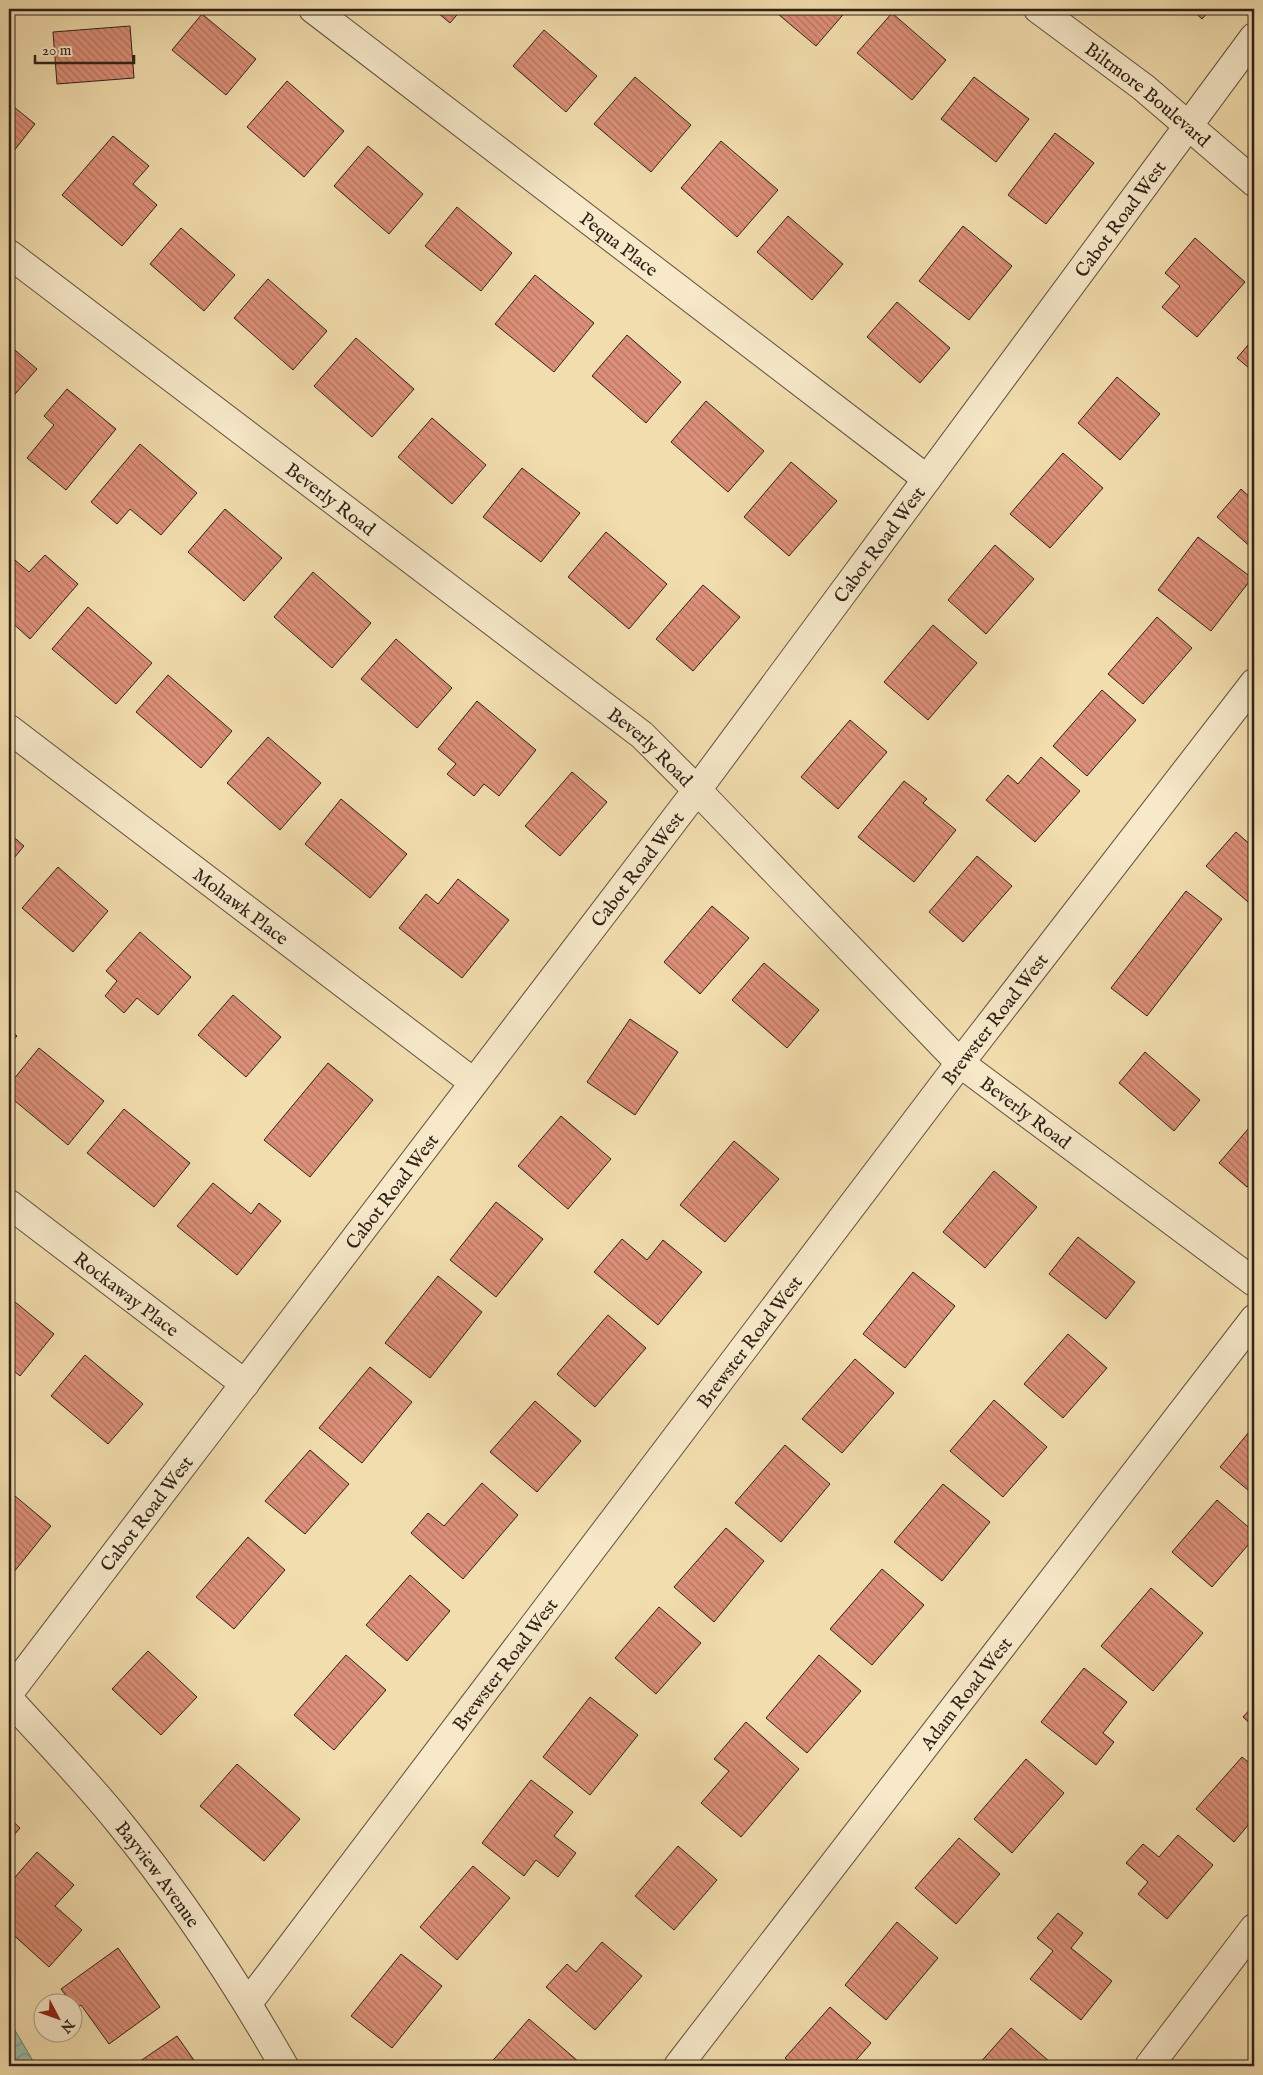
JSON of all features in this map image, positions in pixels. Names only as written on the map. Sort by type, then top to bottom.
[{"type":"street","name":"Pequa Place","points":[[313,9],[927,480]]},
{"type":"street","name":"Biltmore Boulevard","points":[[1038,9],[1143,87],[1254,182]]},
{"type":"street","name":"Cabot Road West","points":[[9,1693],[697,790],[1254,38]]},
{"type":"street","name":"Beverly Road","points":[[9,254],[642,735],[960,1063],[1254,1282]]},
{"type":"street","name":"Brewster Road West","points":[[248,2003],[960,1063],[1254,683]]},
{"type":"street","name":"Mohawk Place","points":[[9,729],[474,1082]]},
{"type":"street","name":"Rockaway Place","points":[[9,1204],[245,1384]]},
{"type":"street","name":"Adam Road West","points":[[678,2066],[1254,1319]]},
{"type":"street","name":"Bayview Avenue","points":[[9,1699],[117,1820],[174,1892],[248,2003],[284,2066]]},
{"type":"street","points":[[1149,2066],[1254,1928]]},
{"type":"water","points":[[9,2020],[36,2066],[9,2066]]},
{"type":"building","points":[[433,9],[462,9],[450,23]]},
{"type":"building","points":[[772,9],[848,9],[816,46]]},
{"type":"building","points":[[1191,9],[1211,9],[1202,19]]},
{"type":"building","points":[[892,13],[946,60],[912,100],[857,53]]},
{"type":"building","points":[[202,14],[256,59],[226,95],[172,50]]},
{"type":"building","points":[[130,26],[134,78],[57,84],[53,32]]},
{"type":"building","points":[[544,30],[597,76],[566,112],[513,66]]},
{"type":"building","points":[[635,77],[691,125],[651,172],[594,124]]},
{"type":"building","points":[[974,77],[1029,119],[996,162],[941,119]]},
{"type":"building","points":[[287,81],[344,131],[304,177],[247,127]]},
{"type":"building","points":[[9,103],[35,124],[9,157]]},
{"type":"building","points":[[1055,133],[1094,163],[1046,224],[1008,195]]},
{"type":"building","points":[[113,136],[149,166],[133,184],[157,205],[122,246],[62,195]]},
{"type":"building","points":[[721,141],[778,190],[737,237],[681,188]]},
{"type":"building","points":[[368,146],[423,194],[389,234],[334,186]]},
{"type":"building","points":[[457,207],[512,253],[481,291],[425,246]]},
{"type":"building","points":[[788,216],[843,264],[812,300],[757,252]]},
{"type":"building","points":[[963,226],[1012,266],[969,320],[919,281]]},
{"type":"building","points":[[181,228],[235,275],[204,311],[150,264]]},
{"type":"building","points":[[1195,238],[1245,282],[1197,337],[1162,307],[1180,286],[1165,273]]},
{"type":"building","points":[[535,275],[594,323],[554,372],[495,324]]},
{"type":"building","points":[[268,279],[327,331],[293,370],[234,318]]},
{"type":"building","points":[[897,302],[950,348],[920,383],[867,337]]},
{"type":"building","points":[[627,335],[681,382],[646,423],[592,376]]},
{"type":"building","points":[[356,338],[414,389],[372,437],[314,386]]},
{"type":"building","points":[[1254,338],[1254,372],[1237,358]]},
{"type":"building","points":[[9,345],[37,369],[9,401]]},
{"type":"building","points":[[1117,377],[1160,414],[1120,460],[1078,423]]},
{"type":"building","points":[[67,389],[116,429],[66,490],[27,458],[54,425],[44,416]]},
{"type":"building","points":[[706,401],[764,451],[728,492],[671,442]]},
{"type":"building","points":[[432,418],[486,465],[452,504],[398,457]]},
{"type":"building","points":[[140,444],[197,493],[161,535],[130,509],[117,524],[91,502]]},
{"type":"building","points":[[1063,453],[1103,488],[1050,548],[1010,514]]},
{"type":"building","points":[[791,462],[837,501],[789,556],[744,517]]},
{"type":"building","points":[[522,468],[580,513],[541,562],[483,517]]},
{"type":"building","points":[[1241,489],[1253,500],[1254,498],[1254,550],[1217,517]]},
{"type":"building","points":[[225,509],[282,558],[244,601],[188,552]]},
{"type":"building","points":[[606,532],[667,584],[629,629],[568,577]]},
{"type":"building","points":[[1198,537],[1252,578],[1211,631],[1158,590]]},
{"type":"building","points":[[995,545],[1034,579],[986,634],[948,600]]},
{"type":"building","points":[[9,555],[29,572],[45,555],[78,584],[30,639],[9,620]]},
{"type":"building","points":[[313,572],[371,623],[332,668],[274,617]]},
{"type":"building","points":[[703,585],[740,617],[693,671],[656,639]]},
{"type":"building","points":[[88,607],[152,663],[116,704],[52,649]]},
{"type":"building","points":[[1157,617],[1192,648],[1143,704],[1108,674]]},
{"type":"building","points":[[933,625],[977,663],[928,720],[884,682]]},
{"type":"building","points":[[396,639],[452,688],[417,728],[361,679]]},
{"type":"building","points":[[168,675],[232,731],[201,768],[136,712]]},
{"type":"building","points":[[1102,690],[1136,720],[1087,776],[1053,746]]},
{"type":"building","points":[[477,701],[536,750],[499,796],[484,784],[474,796],[447,774],[456,764],[438,749]]},
{"type":"building","points":[[850,720],[887,752],[838,809],[801,777]]},
{"type":"building","points":[[268,737],[321,783],[280,830],[227,783]]},
{"type":"building","points":[[1041,757],[1080,791],[1035,842],[986,800],[1008,775],[1018,784]]},
{"type":"building","points":[[572,772],[607,802],[560,856],[525,826]]},
{"type":"building","points":[[904,781],[927,799],[923,803],[956,830],[914,882],[858,837]]},
{"type":"building","points":[[341,799],[407,854],[370,898],[305,844]]},
{"type":"building","points":[[1236,832],[1254,848],[1254,907],[1206,866]]},
{"type":"building","points":[[9,833],[24,846],[9,864]]},
{"type":"building","points":[[977,856],[1012,886],[963,942],[929,912]]},
{"type":"building","points":[[58,867],[108,911],[73,952],[22,908]]},
{"type":"building","points":[[458,879],[509,920],[462,978],[399,928],[426,894],[438,904]]},
{"type":"building","points":[[1186,891],[1222,919],[1147,1016],[1111,988]]},
{"type":"building","points":[[712,906],[749,938],[700,994],[664,962]]},
{"type":"building","points":[[140,932],[191,977],[158,1015],[137,998],[124,1013],[105,996],[117,981],[106,971]]},
{"type":"building","points":[[764,963],[819,1010],[787,1048],[732,1000]]},
{"type":"building","points":[[233,995],[281,1037],[246,1077],[198,1035]]},
{"type":"building","points":[[630,1019],[678,1052],[635,1115],[587,1082]]},
{"type":"building","points":[[9,1029],[17,1036],[9,1045]]},
{"type":"building","points":[[39,1048],[104,1101],[68,1145],[9,1096],[9,1085]]},
{"type":"building","points":[[1145,1052],[1200,1100],[1174,1131],[1119,1083]]},
{"type":"building","points":[[328,1063],[373,1100],[310,1177],[264,1140]]},
{"type":"building","points":[[124,1109],[190,1163],[154,1207],[87,1153]]},
{"type":"building","points":[[561,1116],[611,1159],[568,1209],[518,1166]]},
{"type":"building","points":[[1254,1122],[1254,1180],[1247,1187],[1219,1163]]},
{"type":"building","points":[[734,1141],[779,1179],[725,1242],[680,1205]]},
{"type":"building","points":[[994,1171],[1037,1207],[985,1268],[943,1232]]},
{"type":"building","points":[[213,1183],[251,1214],[259,1203],[281,1221],[237,1275],[177,1226]]},
{"type":"building","points":[[496,1202],[543,1239],[496,1297],[450,1260]]},
{"type":"building","points":[[1078,1237],[1135,1282],[1106,1319],[1049,1274]]},
{"type":"building","points":[[622,1239],[647,1260],[663,1240],[702,1272],[658,1325],[594,1272]]},
{"type":"building","points":[[913,1272],[955,1306],[905,1368],[863,1334]]},
{"type":"building","points":[[438,1276],[482,1312],[430,1378],[385,1343]]},
{"type":"building","points":[[9,1297],[54,1334],[20,1376],[9,1367]]},
{"type":"building","points":[[608,1315],[646,1348],[595,1407],[557,1374]]},
{"type":"building","points":[[1068,1334],[1107,1368],[1063,1418],[1024,1384]]},
{"type":"building","points":[[85,1355],[143,1404],[108,1444],[51,1396]]},
{"type":"building","points":[[855,1359],[894,1393],[842,1453],[802,1419]]},
{"type":"building","points":[[370,1367],[412,1402],[362,1463],[319,1428]]},
{"type":"building","points":[[994,1400],[1047,1447],[1003,1497],[950,1451]]},
{"type":"building","points":[[535,1401],[581,1441],[537,1492],[490,1452]]},
{"type":"building","points":[[1254,1426],[1254,1495],[1220,1467]]},
{"type":"building","points":[[785,1445],[830,1484],[781,1542],[735,1503]]},
{"type":"building","points":[[310,1450],[349,1484],[305,1534],[265,1501]]},
{"type":"building","points":[[482,1483],[518,1515],[463,1579],[411,1533],[428,1513],[444,1526]]},
{"type":"building","points":[[943,1484],[990,1522],[942,1581],[894,1542]]},
{"type":"building","points":[[9,1491],[51,1526],[9,1578]]},
{"type":"building","points":[[1217,1500],[1254,1532],[1254,1538],[1212,1587],[1172,1552]]},
{"type":"building","points":[[726,1528],[764,1561],[714,1622],[674,1587]]},
{"type":"building","points":[[248,1537],[285,1570],[234,1629],[196,1597]]},
{"type":"building","points":[[882,1569],[924,1605],[872,1665],[830,1629]]},
{"type":"building","points":[[410,1575],[450,1611],[407,1661],[366,1625]]},
{"type":"building","points":[[1151,1588],[1203,1633],[1153,1691],[1101,1646]]},
{"type":"building","points":[[659,1607],[701,1643],[656,1694],[615,1658]]},
{"type":"building","points":[[148,1651],[197,1697],[161,1735],[112,1689]]},
{"type":"building","points":[[346,1655],[386,1690],[334,1750],[294,1715]]},
{"type":"building","points":[[819,1655],[861,1691],[807,1753],[766,1718]]},
{"type":"building","points":[[1084,1668],[1127,1702],[1103,1733],[1114,1742],[1096,1765],[1041,1722]]},
{"type":"building","points":[[590,1697],[638,1735],[590,1795],[543,1757]]},
{"type":"building","points":[[1254,1705],[1254,1727],[1243,1717]]},
{"type":"building","points":[[746,1722],[799,1769],[741,1837],[701,1803],[729,1771],[714,1759]]},
{"type":"building","points":[[1242,1757],[1254,1767],[1254,1818],[1234,1842],[1196,1809]]},
{"type":"building","points":[[1026,1759],[1064,1793],[1012,1853],[974,1819]]},
{"type":"building","points":[[237,1764],[300,1819],[264,1861],[200,1806]]},
{"type":"building","points":[[531,1780],[573,1812],[554,1836],[576,1853],[558,1877],[536,1860],[524,1876],[482,1843]]},
{"type":"building","points":[[9,1818],[20,1828],[9,1841]]},
{"type":"building","points":[[1178,1835],[1213,1865],[1167,1919],[1138,1894],[1148,1882],[1126,1863],[1143,1844],[1159,1857]]},
{"type":"building","points":[[959,1838],[1000,1874],[956,1924],[915,1888]]},
{"type":"building","points":[[678,1846],[717,1880],[674,1930],[635,1896]]},
{"type":"building","points":[[37,1852],[74,1885],[55,1906],[82,1930],[49,1967],[9,1931],[9,1884]]},
{"type":"building","points":[[473,1866],[510,1898],[457,1960],[420,1927]]},
{"type":"building","points":[[1058,1913],[1083,1933],[1071,1948],[1112,1981],[1081,2020],[1030,1979],[1053,1951],[1037,1938]]},
{"type":"building","points":[[897,1922],[938,1958],[886,2020],[845,1985]]},
{"type":"building","points":[[602,1942],[642,1976],[595,2030],[546,1987],[567,1964],[576,1972]]},
{"type":"building","points":[[118,1948],[160,2007],[109,2044],[82,2006],[82,1992],[63,1992],[61,1989]]},
{"type":"building","points":[[401,1954],[442,1986],[392,2048],[351,2016]]},
{"type":"building","points":[[830,2007],[871,2043],[851,2066],[794,2066],[785,2058]]},
{"type":"building","points":[[529,2019],[579,2062],[575,2066],[488,2066]]},
{"type":"building","points":[[1011,2028],[1050,2062],[1046,2066],[977,2066]]},
{"type":"building","points":[[177,2036],[198,2066],[133,2066]]}]
